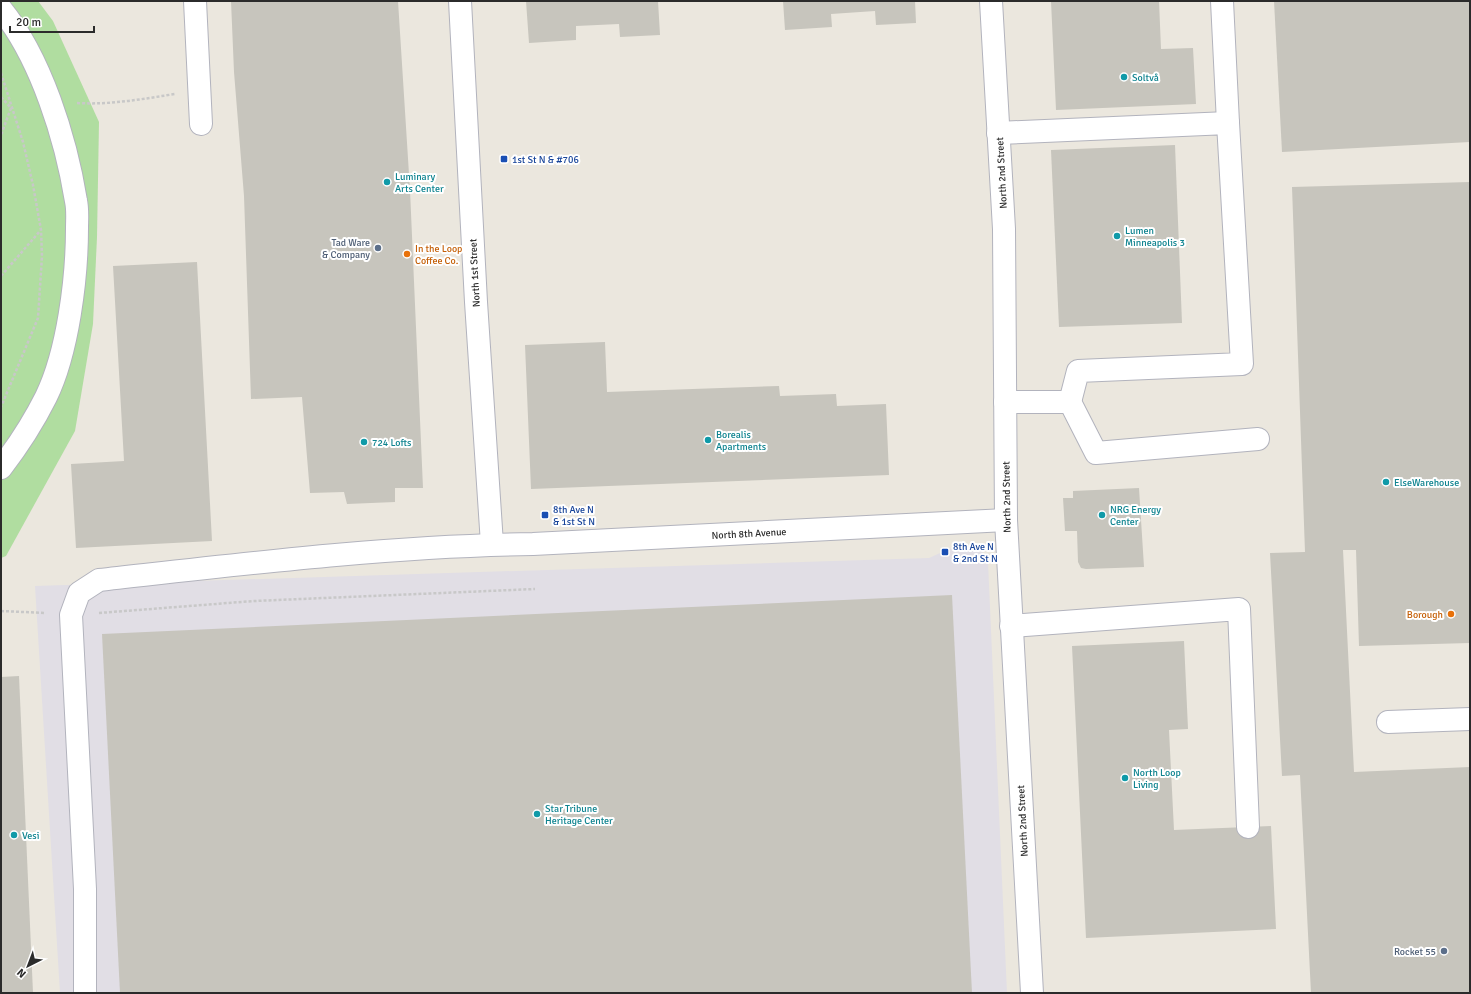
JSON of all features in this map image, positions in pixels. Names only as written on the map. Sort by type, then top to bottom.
[{"type":"street","points":[[195,1],[201,124]]},
{"type":"street","name":"North 1st Street","points":[[460,1],[475,294],[492,544]]},
{"type":"street","name":"North 2nd Street","points":[[990,1],[1004,229],[1006,520],[1032,993]]},
{"type":"street","points":[[1222,1],[1242,364],[1078,371],[1070,402],[1096,453],[1258,439]]},
{"type":"street","points":[[1,9],[31,56],[50,101],[64,146],[77,202],[77,261],[61,355],[47,396],[13,452],[1,468]]},
{"type":"street","points":[[998,132],[1228,123]]},
{"type":"street","points":[[1005,402],[1070,402]]},
{"type":"street","name":"North 8th Avenue","points":[[71,615],[79,593],[99,580],[358,553],[492,544],[534,544],[1006,520]]},
{"type":"street","points":[[1011,626],[1239,609],[1248,827]]},
{"type":"street","points":[[71,615],[84,889],[85,993]]},
{"type":"street","points":[[1388,722],[1470,719]]},
{"type":"path","points":[[1,73],[23,142],[33,185],[41,230],[42,256],[38,318],[1,407]]},
{"type":"path","points":[[50,101],[102,104],[131,102],[199,90]]},
{"type":"path","points":[[1,97],[11,108]]},
{"type":"path","points":[[1,134],[11,108]]},
{"type":"path","points":[[1,276],[41,230]]},
{"type":"path","points":[[1,611],[71,615],[254,601],[535,589]]},
{"type":"shaded area","name":"Star Tribune Heritage Center","points":[[973,547],[983,553],[988,562],[1007,993],[60,993],[35,586],[929,558],[949,549]]},
{"type":"green space","points":[[1,1],[38,1],[53,21],[99,122],[97,237],[93,324],[75,431],[6,556],[1,558]]},
{"type":"building","points":[[231,1],[398,1],[410,190],[423,488],[395,488],[395,502],[347,504],[344,492],[310,493],[302,397],[251,399],[244,196],[234,72]]},
{"type":"building","points":[[526,1],[658,1],[660,35],[620,37],[619,24],[576,26],[576,40],[529,43]]},
{"type":"building","points":[[783,1],[915,1],[916,23],[876,25],[875,11],[831,14],[832,27],[785,30]]},
{"type":"building","name":"Soltvå","points":[[1051,1],[1159,1],[1161,49],[1193,48],[1196,104],[1056,110]]},
{"type":"building","points":[[1274,1],[1470,1],[1470,142],[1282,152]]},
{"type":"building","name":"Lumen Minneapolis 3","points":[[1175,145],[1182,323],[1059,327],[1051,150]]},
{"type":"building","points":[[1470,182],[1470,643],[1359,646],[1356,550],[1343,550],[1354,772],[1470,767],[1470,993],[1311,993],[1300,775],[1282,776],[1270,553],[1305,552],[1292,187]]},
{"type":"building","points":[[197,262],[212,541],[76,548],[71,464],[124,461],[113,266]]},
{"type":"building","name":"Borealis Apartments","points":[[605,342],[607,392],[779,386],[780,396],[836,394],[837,406],[886,404],[889,475],[531,489],[525,345]]},
{"type":"building","name":"NRG Energy Center","points":[[1139,488],[1144,567],[1081,568],[1078,562],[1077,531],[1065,531],[1063,498],[1073,498],[1073,491]]},
{"type":"building","name":"Star Tribune Heritage Center","points":[[952,595],[972,993],[120,993],[102,634]]},
{"type":"building","name":"North Loop Living","points":[[1184,641],[1188,729],[1169,730],[1174,830],[1271,826],[1276,929],[1086,938],[1072,646]]},
{"type":"building","name":"Vesi","points":[[19,676],[33,993],[1,993],[1,677]]},
{"type":"place","name":"Soltvå","points":[[1124,77]]},
{"type":"place","name":"1st St N & #706","points":[[504,159]]},
{"type":"place","name":"Luminary Arts Center","points":[[387,182]]},
{"type":"place","name":"Lumen Minneapolis 3","points":[[1117,236]]},
{"type":"place","name":"Tad Ware & Company","points":[[378,248]]},
{"type":"place","name":"In the Loop Coffee Co.","points":[[407,254]]},
{"type":"place","name":"Borealis Apartments","points":[[708,440]]},
{"type":"place","name":"724 Lofts","points":[[364,442]]},
{"type":"place","name":"ElseWarehouse","points":[[1386,482]]},
{"type":"place","name":"8th Ave N & 1st St N","points":[[545,515]]},
{"type":"place","name":"NRG Energy Center","points":[[1102,515]]},
{"type":"place","name":"8th Ave N & 2nd St N","points":[[945,552]]},
{"type":"place","name":"Borough","points":[[1451,614]]},
{"type":"place","name":"North Loop Living","points":[[1125,778]]},
{"type":"place","name":"Star Tribune Heritage Center","points":[[537,814]]},
{"type":"place","name":"Vesi","points":[[14,835]]},
{"type":"place","name":"Rocket 55","points":[[1444,951]]}]
